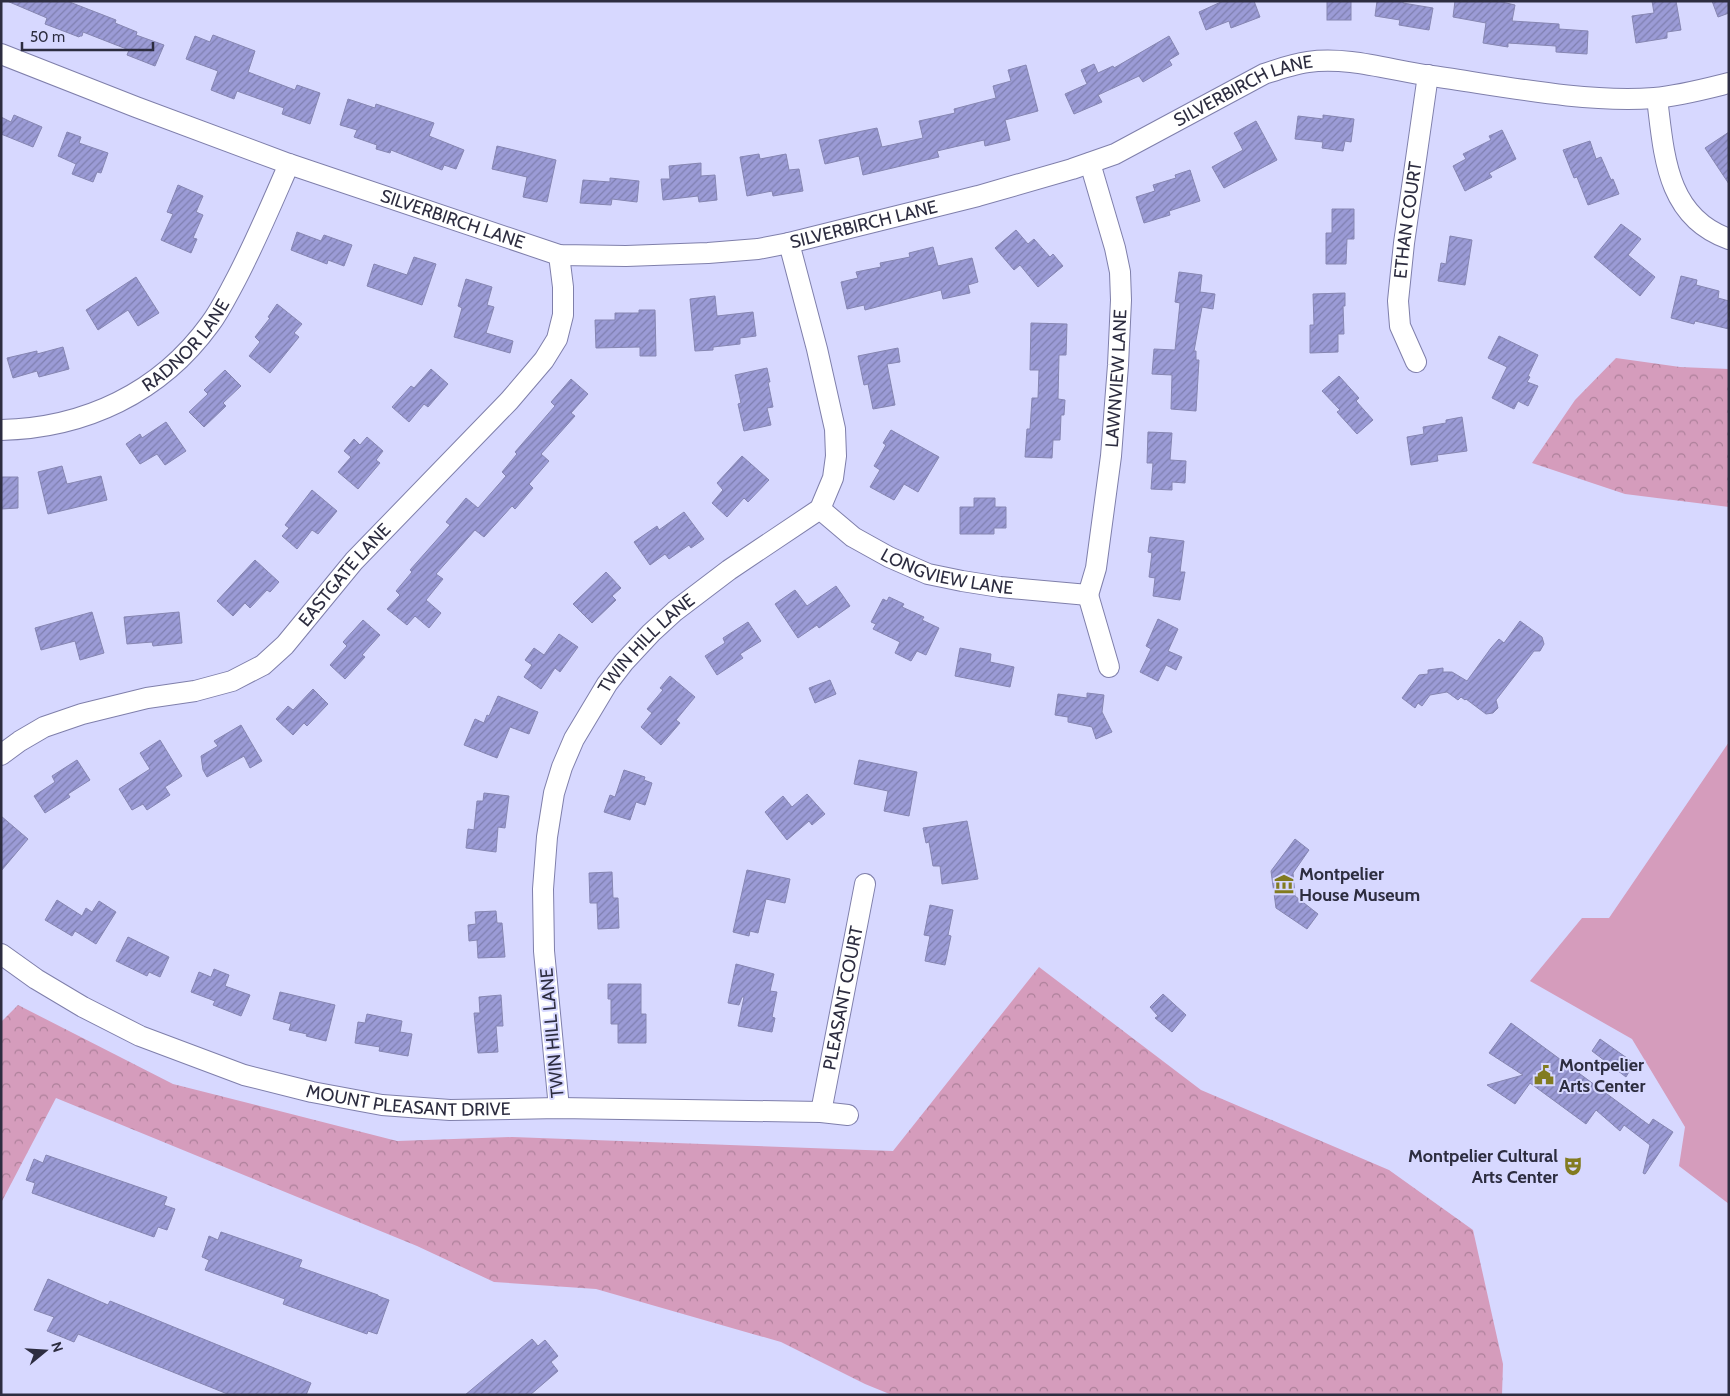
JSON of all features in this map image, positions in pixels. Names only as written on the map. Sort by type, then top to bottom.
[{"type":"street","name":"SILVERBIRCH LANE","points":[[1,54],[288,164],[559,255],[626,256],[758,249],[978,196],[1090,163],[1133,146],[1238,86],[1286,66],[1307,62],[1341,61],[1428,76],[1597,98],[1656,98],[1729,83]]},
{"type":"street","name":"ETHAN COURT","points":[[1416,362],[1400,326],[1398,301],[1404,243],[1428,76]]},
{"type":"street","points":[[1656,98],[1664,156],[1674,190],[1688,211],[1701,224],[1718,235],[1729,239]]},
{"type":"street","name":"LAWNVIEW LANE","points":[[1088,595],[1096,568],[1111,456],[1121,300],[1120,272],[1115,248],[1090,163]]},
{"type":"street","name":"RADNOR LANE","points":[[1,430],[47,426],[78,418],[122,401],[160,377],[188,351],[211,323],[246,260],[288,164]]},
{"type":"street","points":[[789,243],[817,349],[835,429],[836,456],[833,478],[820,509]]},
{"type":"street","name":"EASTGATE LANE","points":[[1,755],[44,727],[82,714],[147,698],[195,691],[232,681],[263,665],[285,645],[354,561],[509,401],[544,360],[557,338],[563,315],[563,287],[559,255]]},
{"type":"street","name":"LONGVIEW LANE","points":[[820,509],[853,536],[889,557],[928,574],[1000,587],[1088,595]]},
{"type":"street","name":"TWIN HILL LANE","points":[[559,1108],[544,951],[543,889],[547,837],[554,793],[562,767],[574,739],[607,684],[651,633],[675,611],[729,570],[820,509]]},
{"type":"street","points":[[1088,595],[1110,667]]},
{"type":"street","name":"PLEASANT COURT","points":[[820,1112],[865,884]]},
{"type":"street","name":"MOUNT PLEASANT DRIVE","points":[[1,954],[36,979],[83,1007],[140,1036],[244,1074],[312,1092],[382,1105],[450,1110],[559,1108],[820,1112],[848,1115]]},
{"type":"green space","points":[[1616,358],[1680,367],[1729,369],[1729,507],[1625,494],[1532,463],[1575,400]]},
{"type":"green space","points":[[1729,742],[1729,1204],[1679,1166],[1685,1127],[1632,1039],[1530,981],[1582,918],[1609,918]]},
{"type":"green space","points":[[1039,967],[1201,1090],[1389,1170],[1473,1230],[1503,1364],[1502,1395],[892,1395],[865,1384],[781,1342],[596,1289],[494,1282],[417,1246],[56,1098],[1,1203],[1,1022],[18,1005],[173,1084],[397,1141],[512,1137],[893,1151]]},
{"type":"building","points":[[7,1],[67,1],[116,20],[115,23],[137,32],[136,35],[164,45],[155,66],[127,55],[129,50],[83,32],[82,36],[79,37],[45,24],[47,18]]},
{"type":"building","points":[[1223,1],[1254,1],[1260,17],[1231,28],[1229,21],[1206,30],[1199,12]]},
{"type":"building","points":[[1327,1],[1351,1],[1351,20],[1327,20]]},
{"type":"building","points":[[1377,1],[1403,1],[1403,3],[1433,8],[1429,30],[1399,25],[1400,20],[1375,16]]},
{"type":"building","points":[[1455,1],[1498,1],[1515,5],[1512,21],[1559,24],[1559,29],[1588,31],[1587,54],[1556,52],[1556,46],[1508,43],[1508,47],[1483,43],[1486,23],[1453,17]]},
{"type":"building","points":[[1652,1],[1676,1],[1681,30],[1667,32],[1667,38],[1636,43],[1632,16],[1654,13]]},
{"type":"building","points":[[1712,1],[1729,1],[1729,13],[1718,17]]},
{"type":"building","points":[[213,35],[255,51],[248,72],[295,90],[297,85],[320,93],[310,124],[282,114],[284,108],[237,91],[234,99],[211,90],[218,71],[186,59],[195,36],[210,42]]},
{"type":"building","points":[[1169,36],[1179,54],[1169,60],[1172,65],[1143,82],[1139,76],[1098,95],[1102,102],[1074,114],[1065,94],[1087,84],[1081,70],[1094,64],[1098,73],[1113,66],[1114,68]]},
{"type":"building","points":[[1026,65],[1038,111],[1005,120],[1010,140],[985,146],[984,140],[937,151],[939,157],[863,175],[859,156],[825,164],[819,140],[877,128],[882,147],[923,138],[919,121],[955,113],[954,109],[996,98],[993,86],[1011,81],[1008,70]]},
{"type":"building","points":[[348,99],[375,108],[376,104],[434,123],[429,136],[464,150],[456,169],[444,165],[442,170],[391,150],[390,153],[376,149],[377,145],[354,137],[357,130],[340,125]]},
{"type":"building","points":[[14,115],[42,127],[33,147],[1,134],[1,117],[11,122]]},
{"type":"building","points":[[1323,115],[1354,119],[1351,142],[1345,141],[1343,151],[1322,148],[1323,142],[1295,139],[1298,116],[1323,119]]},
{"type":"building","points":[[1256,121],[1277,160],[1224,188],[1212,167],[1243,150],[1234,133]]},
{"type":"building","points":[[1502,130],[1516,159],[1489,173],[1492,177],[1465,191],[1453,166],[1466,159],[1463,154],[1491,140],[1489,136]]},
{"type":"building","points":[[67,132],[81,137],[79,143],[108,153],[101,173],[97,172],[93,182],[72,174],[76,164],[58,156]]},
{"type":"building","points":[[1729,132],[1729,184],[1705,148]]},
{"type":"building","points":[[1590,141],[1596,159],[1601,157],[1619,194],[1588,205],[1577,177],[1574,178],[1563,150]]},
{"type":"building","points":[[497,146],[556,160],[547,202],[523,197],[527,177],[492,169]]},
{"type":"building","points":[[759,154],[760,159],[786,154],[789,170],[799,169],[803,191],[773,196],[772,191],[747,196],[740,157]]},
{"type":"building","points":[[701,163],[701,176],[715,175],[717,200],[699,202],[698,196],[663,200],[661,179],[670,179],[669,166]]},
{"type":"building","points":[[1190,170],[1200,201],[1169,211],[1170,215],[1144,223],[1136,197],[1155,191],[1153,185],[1176,178],[1175,175]]},
{"type":"building","points":[[610,178],[639,181],[637,202],[612,199],[611,205],[580,203],[583,180],[610,182]]},
{"type":"building","points":[[178,185],[203,196],[196,212],[203,215],[193,238],[197,239],[191,253],[161,240],[173,214],[167,212]]},
{"type":"building","points":[[1332,209],[1354,209],[1354,239],[1347,239],[1346,264],[1326,264],[1326,233],[1332,233]]},
{"type":"building","points":[[1621,224],[1641,239],[1628,255],[1655,277],[1640,296],[1594,257]]},
{"type":"building","points":[[1016,230],[1028,244],[1034,239],[1050,257],[1053,254],[1063,266],[1038,287],[1020,265],[1014,270],[995,248]]},
{"type":"building","points":[[297,232],[321,241],[324,235],[352,245],[344,266],[328,260],[327,264],[291,250]]},
{"type":"building","points":[[1450,236],[1472,240],[1465,285],[1438,281],[1441,263],[1446,264]]},
{"type":"building","points":[[933,247],[938,266],[972,258],[978,282],[968,285],[970,293],[943,299],[941,290],[865,310],[864,305],[847,309],[841,282],[858,278],[856,272],[881,267],[880,263],[910,257],[909,253]]},
{"type":"building","points":[[414,257],[436,264],[422,305],[367,286],[374,264],[407,275]]},
{"type":"building","points":[[1179,272],[1202,275],[1200,292],[1215,294],[1213,309],[1202,307],[1194,351],[1196,351],[1196,360],[1199,360],[1196,411],[1171,409],[1172,375],[1152,374],[1154,349],[1175,350],[1180,303],[1175,302]]},
{"type":"building","points":[[1681,276],[1697,280],[1696,285],[1719,291],[1718,298],[1729,301],[1729,329],[1695,321],[1694,324],[1671,318]]},
{"type":"building","points":[[136,277],[159,313],[138,326],[128,310],[98,330],[86,310]]},
{"type":"building","points":[[466,279],[492,287],[487,305],[494,307],[486,333],[513,341],[510,353],[454,337],[462,308],[458,306]]},
{"type":"building","points":[[1345,293],[1345,306],[1343,306],[1344,334],[1338,334],[1338,352],[1310,353],[1310,325],[1314,325],[1313,294]]},
{"type":"building","points":[[715,296],[717,316],[753,312],[756,336],[740,338],[740,344],[713,347],[713,350],[695,351],[690,299]]},
{"type":"building","points":[[277,304],[302,324],[294,333],[299,337],[270,373],[249,356],[260,342],[255,337],[270,318],[268,317]]},
{"type":"building","points":[[639,310],[655,310],[656,356],[640,356],[640,347],[596,348],[595,320],[615,320],[615,313],[639,313]]},
{"type":"building","points":[[1031,323],[1067,324],[1066,355],[1059,355],[1058,399],[1065,400],[1064,415],[1061,415],[1060,440],[1053,440],[1052,458],[1025,457],[1027,429],[1030,429],[1032,398],[1038,398],[1039,370],[1030,370]]},
{"type":"building","points":[[1499,336],[1538,355],[1527,382],[1538,386],[1528,406],[1518,401],[1514,409],[1492,398],[1507,367],[1488,358]]},
{"type":"building","points":[[63,347],[69,369],[39,377],[37,371],[13,378],[7,358],[37,351],[37,354]]},
{"type":"building","points":[[898,348],[900,362],[887,364],[895,405],[873,409],[868,384],[864,385],[858,356]]},
{"type":"building","points":[[767,368],[773,407],[767,408],[771,425],[744,431],[738,404],[741,403],[735,375]]},
{"type":"building","points":[[431,369],[448,384],[428,407],[424,404],[409,422],[392,407],[411,386],[414,388]]},
{"type":"building","points":[[225,370],[241,386],[223,403],[226,406],[204,427],[189,412],[208,394],[204,390]]},
{"type":"building","points":[[1339,376],[1359,398],[1356,401],[1373,420],[1357,434],[1337,412],[1340,410],[1322,391]]},
{"type":"building","points":[[571,379],[588,394],[571,413],[575,416],[541,454],[549,461],[529,484],[533,488],[515,509],[512,506],[484,537],[475,530],[436,574],[443,579],[426,600],[441,613],[429,628],[415,616],[407,625],[387,609],[400,595],[396,591],[412,572],[410,570],[450,525],[446,522],[466,498],[478,508],[506,476],[502,472],[517,454],[515,452],[555,406],[551,402]]},
{"type":"building","points":[[1462,417],[1467,451],[1437,455],[1438,461],[1411,465],[1407,437],[1424,434],[1423,427],[1446,423],[1446,420]]},
{"type":"building","points":[[166,422],[186,451],[165,465],[157,454],[140,464],[126,444],[140,434],[142,438]]},
{"type":"building","points":[[891,430],[939,457],[918,492],[904,484],[894,500],[870,487],[880,470],[874,466],[886,445],[883,443]]},
{"type":"building","points":[[1148,432],[1172,433],[1170,460],[1186,461],[1185,483],[1172,482],[1172,490],[1151,489],[1153,463],[1147,463]]},
{"type":"building","points":[[367,437],[383,451],[376,460],[380,463],[358,489],[338,472],[351,457],[344,451],[354,439],[360,445]]},
{"type":"building","points":[[742,456],[769,480],[748,502],[744,498],[727,517],[712,503],[723,490],[717,483]]},
{"type":"building","points":[[62,466],[67,484],[101,476],[107,500],[48,514],[38,472]]},
{"type":"building","points":[[2,477],[18,477],[18,508],[1,509]]},
{"type":"building","points":[[312,490],[337,511],[318,534],[312,530],[297,549],[282,536],[289,528],[285,525]]},
{"type":"building","points":[[974,498],[995,498],[995,507],[1006,507],[1006,528],[994,528],[994,534],[960,534],[960,507],[974,507]]},
{"type":"building","points":[[684,512],[704,539],[691,548],[689,545],[669,559],[665,554],[650,565],[634,542],[657,526],[659,530]]},
{"type":"building","points":[[1150,537],[1184,541],[1180,572],[1185,572],[1180,600],[1153,596],[1155,578],[1149,577],[1152,553],[1148,552]]},
{"type":"building","points":[[255,560],[279,582],[270,592],[267,590],[250,608],[245,603],[233,616],[217,601]]},
{"type":"building","points":[[606,572],[621,588],[612,596],[616,600],[592,623],[573,604]]},
{"type":"building","points":[[836,586],[850,606],[819,628],[817,625],[798,638],[775,604],[795,590],[807,606]]},
{"type":"building","points":[[889,597],[904,604],[902,607],[924,617],[922,620],[939,628],[926,655],[917,651],[911,661],[895,653],[900,642],[873,629],[876,624],[871,622],[883,599],[887,601]]},
{"type":"building","points":[[92,612],[104,653],[80,660],[75,641],[41,650],[35,628]]},
{"type":"building","points":[[179,612],[182,643],[153,646],[152,642],[127,644],[124,617]]},
{"type":"building","points":[[1158,619],[1178,629],[1168,651],[1182,657],[1176,670],[1166,665],[1158,681],[1140,672],[1151,649],[1146,646]]},
{"type":"building","points":[[363,620],[380,635],[362,655],[365,657],[345,679],[330,665],[347,646],[343,642]]},
{"type":"building","points":[[1520,621],[1542,637],[1544,644],[1540,651],[1534,651],[1496,700],[1498,708],[1493,713],[1486,714],[1466,699],[1461,697],[1458,700],[1447,692],[1430,695],[1422,706],[1418,703],[1415,708],[1402,698],[1419,675],[1428,674],[1428,670],[1443,668],[1443,672],[1452,672],[1467,681],[1491,648],[1499,639],[1504,643]]},
{"type":"building","points":[[748,622],[761,641],[740,654],[743,658],[717,675],[705,656],[725,643],[723,638]]},
{"type":"building","points":[[559,634],[578,647],[560,672],[555,668],[541,689],[524,677],[532,665],[525,660],[534,648],[544,655]]},
{"type":"building","points":[[960,648],[991,654],[990,662],[1014,667],[1010,687],[955,676]]},
{"type":"building","points":[[670,676],[695,697],[676,720],[680,723],[661,745],[641,727],[652,713],[647,709],[663,690],[660,688]]},
{"type":"building","points":[[830,680],[836,694],[815,703],[809,688]]},
{"type":"building","points":[[313,689],[328,704],[307,726],[304,723],[293,735],[276,719],[288,706],[293,710]]},
{"type":"building","points":[[1087,693],[1104,695],[1102,712],[1112,732],[1096,739],[1092,727],[1068,722],[1068,717],[1055,715],[1058,694],[1087,698]]},
{"type":"building","points":[[498,696],[538,712],[529,734],[510,727],[497,758],[464,745],[475,719],[484,723]]},
{"type":"building","points":[[241,725],[262,761],[250,768],[244,756],[207,777],[203,770],[201,756],[218,746],[214,741]]},
{"type":"building","points":[[160,740],[182,776],[165,787],[170,795],[147,810],[143,804],[132,810],[119,789],[150,769],[140,753]]},
{"type":"building","points":[[77,760],[90,780],[68,794],[70,797],[45,813],[34,796],[55,782],[52,776]]},
{"type":"building","points":[[859,760],[917,772],[909,816],[884,811],[888,791],[854,784]]},
{"type":"building","points":[[624,770],[645,777],[644,780],[652,783],[645,805],[636,802],[630,820],[604,812],[610,795],[615,797]]},
{"type":"building","points":[[484,793],[509,796],[505,828],[498,827],[496,852],[466,848],[468,829],[474,830],[477,801],[483,801]]},
{"type":"building","points":[[807,794],[825,814],[812,825],[809,821],[787,840],[765,812],[783,796],[792,807]]},
{"type":"building","points":[[1,816],[28,839],[1,871]]},
{"type":"building","points":[[967,821],[978,879],[942,884],[940,866],[933,866],[929,842],[926,843],[923,828]]},
{"type":"building","name":"Montpelier House Museum","points":[[1295,839],[1309,850],[1293,873],[1295,896],[1318,914],[1307,929],[1276,908],[1271,871]]},
{"type":"building","points":[[747,870],[790,879],[785,903],[766,899],[758,933],[750,931],[749,936],[733,932]]},
{"type":"building","points":[[612,872],[613,898],[618,898],[619,928],[598,929],[597,903],[590,903],[589,873]]},
{"type":"building","points":[[57,900],[82,916],[86,908],[92,912],[99,901],[116,912],[96,944],[75,931],[72,936],[45,920]]},
{"type":"building","points":[[930,905],[953,910],[948,935],[951,936],[945,965],[925,961],[930,936],[924,935]]},
{"type":"building","points":[[496,911],[497,923],[502,923],[505,957],[478,958],[477,940],[469,941],[468,925],[476,924],[475,912]]},
{"type":"building","points":[[128,937],[169,957],[160,977],[149,972],[147,976],[116,961]]},
{"type":"building","points":[[736,964],[774,974],[770,991],[777,992],[772,1017],[775,1018],[772,1032],[738,1026],[744,997],[742,997],[739,1005],[728,1003]]},
{"type":"building","points":[[214,969],[229,975],[225,986],[250,995],[241,1016],[213,1005],[215,1001],[191,992],[199,972],[211,977]]},
{"type":"building","points":[[608,984],[641,984],[641,1014],[646,1014],[646,1043],[618,1043],[618,1024],[611,1024],[611,999],[608,999]]},
{"type":"building","points":[[280,992],[335,1005],[326,1041],[289,1030],[291,1024],[273,1019]]},
{"type":"building","points":[[1163,994],[1186,1015],[1172,1032],[1155,1018],[1158,1016],[1150,1007]]},
{"type":"building","points":[[501,995],[503,1026],[496,1026],[498,1052],[478,1053],[474,1013],[480,1013],[479,997]]},
{"type":"building","points":[[367,1014],[402,1021],[400,1032],[412,1034],[408,1056],[379,1051],[380,1047],[355,1043],[358,1022],[365,1023]]},
{"type":"building","name":"Montpelier Arts Center","points":[[1511,1023],[1649,1125],[1653,1119],[1673,1132],[1645,1174],[1643,1173],[1650,1145],[1624,1125],[1620,1131],[1596,1110],[1586,1124],[1530,1083],[1515,1104],[1487,1085],[1523,1075],[1489,1053]]},
{"type":"building","points":[[1600,1039],[1634,1063],[1626,1077],[1592,1051]]},
{"type":"building","points":[[46,1155],[167,1197],[164,1205],[175,1209],[167,1230],[158,1227],[154,1237],[32,1193],[35,1183],[26,1180],[34,1159],[43,1163]]},
{"type":"building","points":[[221,1232],[302,1260],[299,1267],[389,1300],[377,1334],[368,1331],[367,1334],[283,1304],[285,1299],[205,1270],[209,1260],[202,1257],[209,1236],[218,1240]]},
{"type":"building","points":[[48,1279],[108,1305],[110,1301],[311,1383],[306,1395],[230,1395],[78,1334],[74,1342],[47,1331],[54,1317],[34,1310]]},
{"type":"building","points":[[532,1339],[538,1346],[545,1340],[558,1356],[551,1362],[558,1371],[530,1395],[465,1395]]},
{"type":"place","name":"Montpelier House Museum","points":[[1284,884]]},
{"type":"place","name":"Montpelier Arts Center","points":[[1544,1075]]},
{"type":"place","name":"Montpelier Cultural Arts Center","points":[[1573,1166]]}]
